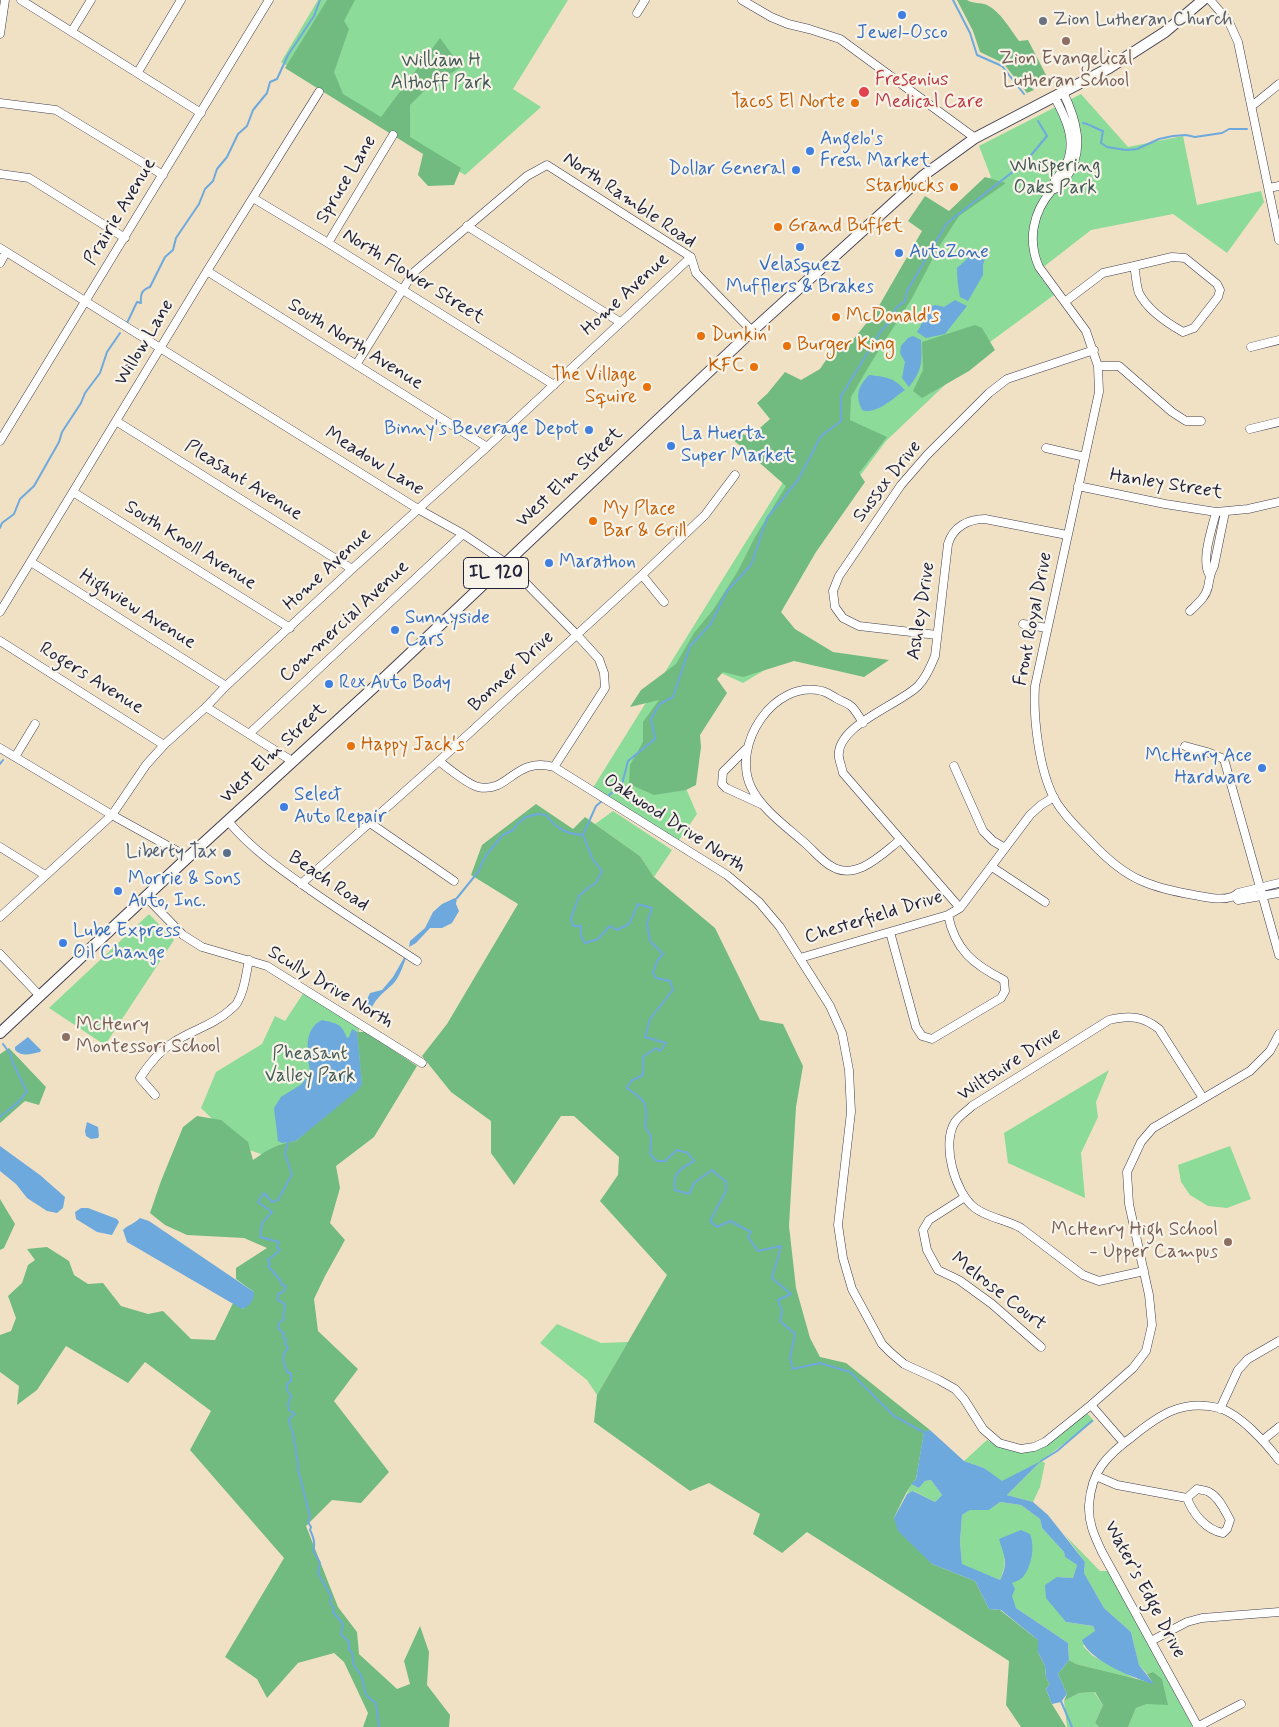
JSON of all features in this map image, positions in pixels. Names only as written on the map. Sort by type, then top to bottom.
[{"type":"main road","name":"West Elm Street","points":[[0,1033],[506,564],[752,330],[919,179],[975,138],[1109,68],[1170,28],[1203,0]]},
{"type":"street","points":[[0,34],[5,0]]},
{"type":"street","points":[[20,0],[201,113]]},
{"type":"street","points":[[72,31],[90,0]]},
{"type":"street","points":[[138,72],[181,0]]},
{"type":"street","name":"Prairie Avenue","points":[[0,441],[269,0]]},
{"type":"street","points":[[637,13],[645,0]]},
{"type":"street","points":[[742,0],[771,17],[788,24],[809,28],[840,39],[975,138]]},
{"type":"street","points":[[1210,0],[1229,22],[1238,42],[1279,240]]},
{"type":"street","points":[[1252,106],[1279,84]]},
{"type":"street","name":"Willow Lane","points":[[0,612],[207,271],[319,92]]},
{"type":"street","name":"Front Royal Drive","points":[[1059,94],[1067,120],[1070,145],[1067,161],[1052,185],[1052,190],[1039,208],[1032,237],[1039,267],[1086,330],[1098,366],[1099,392],[1035,686],[1036,730],[1043,766],[1054,798],[1065,814],[1107,858],[1141,881],[1176,891],[1214,898],[1235,896]]},
{"type":"street","points":[[0,103],[56,110],[163,175]]},
{"type":"street","name":"Spruce Lane","points":[[328,243],[393,135]]},
{"type":"street","name":"North Ramble Road","points":[[467,226],[528,176],[547,165],[691,257],[696,273],[752,330]]},
{"type":"street","points":[[0,174],[29,178],[125,238]]},
{"type":"street","points":[[1268,188],[1279,186]]},
{"type":"street","name":"North Flower Street","points":[[253,198],[554,385]]},
{"type":"street","points":[[356,365],[413,273],[467,226],[620,322]]},
{"type":"street","points":[[0,263],[3,250]]},
{"type":"street","name":"Meadow Lane","points":[[3,250],[418,509],[463,534],[506,564],[577,635],[598,659],[604,673],[605,688],[554,767]]},
{"type":"street","name":"Home Avenue","points":[[0,918],[112,815],[146,765],[164,745],[691,257]]},
{"type":"street","points":[[1066,301],[1103,272],[1172,257],[1185,258],[1217,284],[1220,290],[1218,298],[1194,328],[1183,332],[1146,304],[1138,291],[1134,266]]},
{"type":"street","name":"South North Avenue","points":[[207,271],[487,447]]},
{"type":"street","points":[[1251,347],[1279,340]]},
{"type":"street","name":"Sussex Drive","points":[[937,635],[859,626],[843,618],[835,607],[832,591],[838,576],[901,485],[927,455],[989,392],[1007,379],[1094,350]]},
{"type":"street","points":[[1098,366],[1118,366],[1172,412],[1186,421],[1200,421]]},
{"type":"street","name":"Pleasant Avenue","points":[[116,421],[352,569]]},
{"type":"street","points":[[1250,429],[1279,422]]},
{"type":"street","points":[[1046,448],[1085,457]]},
{"type":"street","name":"Bonner Drive","points":[[301,884],[370,824],[642,575],[705,515],[735,475]]},
{"type":"street","name":"Hanley Street","points":[[1078,486],[1165,504],[1216,512],[1279,502]]},
{"type":"street","name":"South Knoll Avenue","points":[[74,492],[290,628]]},
{"type":"street","points":[[1209,574],[1206,568],[1206,559],[1216,512]]},
{"type":"street","points":[[1190,611],[1208,588],[1209,574],[1214,566],[1225,512]]},
{"type":"street","name":"Ashley Drive","points":[[960,908],[843,773],[838,757],[843,740],[852,729],[918,686],[929,671],[935,656],[948,544],[959,526],[985,519],[1067,536]]},
{"type":"street","name":"Commercial Avenue","points":[[249,734],[463,534]]},
{"type":"street","name":"Highview Avenue","points":[[31,562],[226,686]]},
{"type":"street","points":[[642,575],[664,602]]},
{"type":"street","points":[[1024,624],[1047,628]]},
{"type":"street","name":"Rogers Avenue","points":[[0,641],[164,745]]},
{"type":"street","points":[[863,723],[852,707],[823,691],[804,690],[788,694],[771,707],[756,726],[744,761],[748,781],[755,794],[765,806],[832,867],[849,871],[866,867],[900,840]]},
{"type":"street","points":[[206,707],[292,761]]},
{"type":"street","points":[[15,757],[35,724]]},
{"type":"street","points":[[1185,746],[1224,759],[1279,955]]},
{"type":"street","points":[[0,748],[112,815],[177,851],[185,860]]},
{"type":"street","points":[[747,748],[723,772],[722,784],[726,788],[765,806]]},
{"type":"street","points":[[439,761],[477,787],[494,788],[530,766],[542,764],[554,767]]},
{"type":"street","points":[[954,766],[983,831],[1005,848]]},
{"type":"street","name":"Oakwood Drive North","points":[[554,767],[727,874],[759,902],[780,926],[830,1006],[842,1033],[849,1070],[851,1112],[838,1225],[843,1258],[852,1289],[882,1344],[904,1364],[955,1389],[964,1399],[983,1430],[1002,1445],[1025,1448],[1040,1444],[1091,1405]]},
{"type":"street","name":"Chesterfield Drive","points":[[800,958],[948,916],[960,908],[1030,815],[1041,805],[1054,798]]},
{"type":"street","name":"Beach Road","points":[[228,821],[240,836],[269,861],[416,961]]},
{"type":"street","points":[[370,824],[454,881]]},
{"type":"street","points":[[0,847],[44,876]]},
{"type":"street","points":[[992,866],[1045,902]]},
{"type":"street","points":[[1279,883],[1238,893],[1235,896],[1238,900],[1279,893]]},
{"type":"street","name":"Scully Drive North","points":[[146,897],[184,935],[202,947],[268,966],[422,1063]]},
{"type":"street","points":[[890,932],[916,1027],[922,1036],[932,1039],[1001,998],[1005,990],[1004,980],[973,961],[961,948],[951,930],[948,916]]},
{"type":"street","points":[[0,954],[40,996]]},
{"type":"street","points":[[154,1095],[140,1078],[145,1070],[166,1047],[222,1017],[238,1002],[249,960]]},
{"type":"street","name":"Wiltshire Drive","points":[[1144,1271],[1099,1281],[1083,1275],[1011,1222],[990,1216],[975,1208],[965,1197],[953,1173],[948,1147],[955,1123],[972,1106],[1110,1020],[1125,1016],[1139,1017],[1160,1029],[1203,1098]]},
{"type":"street","points":[[1124,1443],[1091,1405],[1133,1368],[1146,1351],[1152,1325],[1149,1295],[1129,1204],[1127,1172],[1133,1156],[1141,1142],[1153,1128],[1250,1070],[1270,1051],[1279,1034]]},
{"type":"street","name":"Melrose Court","points":[[965,1197],[929,1220],[923,1230],[927,1250],[938,1270],[959,1280],[992,1304],[1041,1347]]},
{"type":"street","points":[[1279,1341],[1248,1359],[1238,1370],[1220,1409],[1245,1424],[1263,1440],[1279,1460]]},
{"type":"street","name":"Water’s Edge Drive","points":[[1198,1727],[1102,1552],[1091,1527],[1089,1507],[1096,1476],[1102,1465],[1124,1443],[1158,1417],[1174,1409],[1197,1405],[1220,1409]]},
{"type":"street","points":[[1263,1440],[1279,1427]]},
{"type":"street","points":[[1096,1476],[1117,1485],[1187,1498]]},
{"type":"street","points":[[1196,1489],[1210,1492],[1218,1500],[1230,1520],[1227,1529],[1223,1533],[1214,1531],[1191,1508],[1187,1498],[1196,1489]]},
{"type":"street","points":[[1151,1641],[1187,1622],[1202,1618],[1275,1612]]},
{"type":"street","points":[[1198,1727],[1241,1704]]},
{"type":"green space","name":"William H Althoff Park","points":[[318,0],[568,0],[513,89],[541,107],[465,175],[281,62]]},
{"type":"green space","points":[[327,0],[355,0],[344,21],[349,29],[334,72],[343,94],[381,117],[440,38],[461,67],[426,89],[410,105],[410,137],[461,168],[454,185],[428,186],[418,175],[423,154],[285,68]]},
{"type":"green space","points":[[957,0],[967,0],[987,5],[1001,16],[1019,41],[1028,40],[1046,75],[1027,83],[1034,90],[1027,93],[1003,63],[980,52],[973,31]]},
{"type":"green space","name":"Whispering Oaks Park","points":[[1081,94],[1128,147],[1183,136],[1197,205],[1261,191],[1264,202],[1227,253],[1173,214],[1091,230],[1037,272],[1054,295],[990,342],[886,441],[833,512],[778,618],[768,668],[743,683],[719,672],[687,752],[681,777],[697,814],[677,843],[591,791],[951,212],[991,177],[979,146]]},
{"type":"green space","points":[[985,177],[1006,183],[959,216],[940,245],[912,298],[851,397],[850,420],[887,437],[859,473],[865,482],[816,552],[781,612],[795,629],[833,652],[889,660],[864,677],[794,661],[743,677],[723,672],[717,679],[727,693],[700,735],[701,747],[696,785],[686,790],[654,795],[629,784],[630,765],[643,742],[643,722],[659,700],[630,707],[641,690],[676,664],[694,633],[713,610],[738,571],[755,537],[786,486],[730,437],[733,432],[751,436],[770,419],[757,403],[785,372],[801,380],[820,369],[836,345],[848,346],[876,311],[922,231],[908,221],[925,196],[949,211]]},
{"type":"green space","points":[[975,325],[982,328],[995,350],[969,371],[922,398],[913,391],[923,370],[922,342]]},
{"type":"green space","points":[[536,804],[573,829],[585,817],[640,856],[654,877],[715,928],[760,1020],[783,1024],[803,1066],[796,1107],[789,1226],[796,1288],[810,1338],[820,1357],[846,1363],[930,1430],[924,1433],[916,1479],[907,1491],[894,1518],[932,1564],[975,1581],[989,1609],[1000,1610],[1038,1640],[1038,1652],[1045,1666],[1046,1678],[1050,1684],[1046,1689],[1052,1704],[1066,1727],[1021,1727],[1006,1705],[1009,1661],[807,1532],[782,1553],[753,1534],[760,1514],[709,1483],[690,1491],[594,1422],[597,1395],[667,1275],[600,1201],[618,1175],[619,1157],[574,1116],[561,1116],[514,1185],[491,1153],[491,1121],[451,1092],[422,1056],[447,1024],[518,904],[471,875],[482,845]]},
{"type":"green space","points":[[613,811],[672,850],[654,877],[640,856],[595,824]]},
{"type":"green space","points":[[149,914],[174,940],[105,1045],[49,1008]]},
{"type":"green space","name":"Pheasant Valley Park","points":[[306,989],[358,1022],[366,1090],[272,1158],[241,1147],[201,1108],[216,1072],[262,1044],[275,1016],[285,1021]]},
{"type":"green space","points":[[357,1032],[366,1032],[417,1066],[374,1137],[336,1166],[340,1188],[330,1223],[345,1240],[314,1299],[318,1331],[358,1369],[334,1401],[389,1472],[361,1503],[332,1500],[306,1526],[338,1607],[357,1632],[359,1654],[397,1689],[410,1684],[404,1661],[420,1626],[429,1652],[427,1685],[450,1715],[449,1727],[363,1727],[368,1713],[344,1662],[334,1653],[298,1663],[267,1698],[257,1679],[225,1657],[284,1558],[190,1450],[211,1411],[145,1362],[128,1383],[66,1346],[37,1390],[17,1405],[19,1386],[0,1372],[0,1335],[11,1331],[16,1318],[8,1296],[22,1283],[28,1265],[35,1260],[27,1249],[47,1247],[69,1261],[74,1275],[88,1284],[103,1283],[121,1306],[148,1314],[163,1311],[191,1339],[215,1340],[233,1303],[243,1309],[254,1292],[236,1279],[236,1268],[267,1248],[244,1238],[187,1235],[165,1225],[150,1213],[183,1127],[197,1116],[221,1120],[248,1142],[253,1160],[284,1143],[296,1141],[362,1084]]},
{"type":"green space","points":[[9,1048],[46,1087],[39,1105],[25,1101],[0,1123],[0,1054]]},
{"type":"green space","points":[[1109,1070],[1096,1102],[1098,1117],[1081,1153],[1085,1198],[1008,1163],[1004,1133]]},
{"type":"green space","points":[[1230,1146],[1251,1199],[1227,1208],[1208,1206],[1190,1195],[1181,1182],[1178,1165]]},
{"type":"green space","points":[[0,1199],[15,1224],[4,1248],[0,1250]]},
{"type":"green space","points":[[557,1324],[601,1343],[628,1342],[597,1395],[587,1380],[540,1343]]},
{"type":"green space","points":[[1087,1413],[1094,1421],[1041,1461],[1045,1463],[1040,1487],[1033,1502],[1007,1495],[1039,1463],[1002,1482],[984,1468],[964,1461],[987,1440],[1003,1448],[1017,1451],[1029,1451],[1041,1447],[1063,1433]]},
{"type":"green space","points":[[931,1480],[942,1495],[935,1502],[914,1491],[907,1494],[911,1484],[919,1488],[925,1481]]},
{"type":"green space","points":[[1000,1502],[1021,1505],[1040,1519],[1042,1528],[1064,1552],[1065,1557],[1077,1565],[1073,1578],[1057,1577],[1066,1622],[1093,1626],[1095,1631],[1083,1646],[1093,1656],[1136,1679],[1076,1664],[1069,1660],[1068,1643],[1016,1608],[1011,1596],[1012,1583],[1003,1554],[1005,1564],[1000,1580],[962,1565],[960,1542],[962,1515],[970,1510],[989,1510]]},
{"type":"green space","points":[[1065,1535],[1100,1571],[1108,1571],[1193,1727],[1128,1727],[1136,1708],[1147,1704],[1153,1672],[1147,1674],[1139,1665],[1131,1632],[1104,1608],[1084,1573],[1085,1562]]},
{"type":"green space","points":[[1069,1660],[1076,1664],[1153,1683],[1147,1674],[1153,1672],[1162,1679],[1168,1705],[1147,1704],[1136,1708],[1128,1727],[1099,1727],[1095,1723],[1103,1705],[1095,1692],[1079,1693],[1064,1701],[1067,1694],[1058,1674]]},
{"type":"green space","points":[[1094,1692],[1103,1705],[1095,1723],[1099,1727],[1067,1727],[1064,1701],[1079,1693]]},
{"type":"water","points":[[972,249],[982,252],[985,259],[983,275],[968,301],[960,297],[957,268],[967,259]]},
{"type":"water","points":[[955,300],[967,306],[945,334],[926,338],[917,332],[930,306],[944,307]]},
{"type":"water","points":[[913,336],[921,340],[921,360],[917,375],[909,387],[902,378],[905,362],[900,353],[901,346],[908,338]]},
{"type":"water","points":[[869,375],[889,378],[897,382],[905,390],[879,408],[868,411],[862,410],[858,395],[862,383]]},
{"type":"water","points":[[457,898],[456,904],[459,911],[452,923],[442,928],[430,928],[416,943],[409,947],[410,941],[425,928],[433,912],[442,904]]},
{"type":"water","points":[[405,956],[404,965],[395,981],[377,999],[368,1014],[364,1012],[364,1006],[370,993],[382,990],[393,977]]},
{"type":"water","points":[[322,1020],[338,1025],[343,1029],[347,1038],[352,1029],[357,1032],[362,1084],[359,1089],[296,1141],[282,1143],[278,1141],[274,1108],[281,1097],[302,1084],[310,1072],[309,1036],[311,1030]]},
{"type":"water","points":[[28,1037],[41,1050],[40,1052],[23,1054],[15,1050],[15,1047]]},
{"type":"water","points":[[87,1122],[98,1127],[98,1138],[91,1139],[86,1136]]},
{"type":"water","points":[[0,1146],[40,1175],[65,1197],[63,1208],[57,1213],[47,1211],[27,1198],[16,1184],[0,1171]]},
{"type":"water","points":[[81,1208],[88,1208],[117,1219],[119,1222],[112,1235],[97,1232],[76,1219],[75,1212]]},
{"type":"water","points":[[140,1218],[149,1221],[254,1292],[251,1302],[242,1309],[127,1242],[123,1230]]},
{"type":"water","points":[[930,1430],[964,1461],[984,1468],[1002,1481],[1041,1461],[1007,1495],[1033,1502],[1048,1515],[1085,1562],[1084,1573],[1104,1608],[1131,1632],[1139,1665],[1154,1684],[1113,1668],[1093,1655],[1082,1640],[1095,1631],[1093,1626],[1066,1622],[1046,1598],[1045,1585],[1057,1577],[1073,1578],[1077,1565],[1065,1557],[1064,1552],[1042,1528],[1040,1519],[1021,1505],[1000,1502],[989,1510],[970,1510],[962,1515],[960,1542],[962,1564],[1000,1580],[1005,1564],[999,1539],[1021,1530],[1030,1534],[1032,1550],[1030,1562],[1023,1577],[1012,1583],[1015,1589],[1012,1596],[1016,1608],[1068,1643],[1069,1660],[1058,1674],[1067,1694],[1061,1702],[1052,1704],[1046,1689],[1050,1684],[1046,1678],[1045,1666],[1038,1652],[1038,1640],[1001,1610],[989,1609],[975,1581],[932,1564],[898,1531],[894,1518],[907,1494],[913,1491],[935,1502],[942,1495],[931,1480],[925,1481],[919,1488],[911,1484],[916,1479],[924,1432]]},
{"type":"waterway","points":[[127,323],[137,302],[141,303],[142,293],[150,287],[165,257],[173,250],[176,238],[199,204],[205,189],[213,181],[217,169],[227,157],[238,134],[247,126],[253,110],[267,93],[270,82],[277,79],[288,55],[314,16],[320,0]]},
{"type":"waterway","points":[[953,0],[970,33],[977,55],[1002,66],[1024,94]]},
{"type":"waterway","points":[[609,795],[622,784],[628,761],[655,739],[651,718],[660,704],[673,697],[690,646],[710,625],[727,591],[751,565],[767,518],[798,480],[821,436],[841,421],[841,396],[881,331],[892,319],[896,308],[905,301],[907,291],[947,223],[1010,174],[1032,154],[1047,136],[1038,121]]},
{"type":"waterway","points":[[1083,123],[1103,131],[1101,143],[1107,147],[1126,150],[1137,149],[1159,139],[1173,136],[1186,135],[1195,137],[1222,133],[1229,129],[1247,129]]},
{"type":"waterway","points":[[0,528],[2,523],[14,514],[20,499],[34,486],[59,442],[62,432],[81,403],[85,393],[100,373],[107,352],[120,333]]},
{"type":"waterway","points":[[0,764],[3,760]]},
{"type":"waterway","points":[[602,801],[596,806],[583,835],[592,858],[602,871],[596,883],[579,896],[571,918],[573,926],[581,926],[581,936],[585,943],[598,939],[610,926],[617,930],[629,924],[638,904],[652,908],[647,923],[650,941],[663,954],[657,961],[653,973],[656,978],[670,981],[673,990],[650,1019],[645,1037],[666,1043],[660,1051],[656,1048],[643,1057],[643,1075],[631,1081],[627,1088],[645,1104],[645,1127],[651,1136],[650,1154],[657,1161],[665,1161],[677,1150],[688,1153],[694,1161],[685,1166],[676,1175],[675,1190],[689,1194],[694,1183],[712,1170],[726,1182],[726,1191],[710,1221],[717,1227],[730,1221],[751,1232],[748,1237],[758,1251],[781,1246],[772,1278],[791,1294],[778,1300],[782,1311],[780,1321],[795,1334],[790,1358],[793,1369],[820,1363],[850,1372],[894,1416],[925,1433]]},
{"type":"waterway","points":[[457,898],[478,872],[486,855],[503,835],[513,830],[526,817],[538,814],[546,815],[562,830],[583,835]]},
{"type":"waterway","points":[[0,1117],[27,1092],[11,1055],[3,1044]]},
{"type":"waterway","points":[[288,1142],[285,1154],[292,1174],[278,1200],[272,1202],[264,1193],[258,1202],[272,1212],[262,1223],[260,1237],[279,1242],[277,1247],[280,1250],[268,1260],[270,1264],[268,1266],[281,1281],[282,1285],[286,1286],[284,1291],[278,1294],[278,1300],[285,1306],[284,1319],[280,1322],[278,1328],[284,1334],[283,1337],[286,1339],[285,1343],[288,1348],[283,1357],[288,1373],[291,1373],[291,1381],[287,1384],[287,1390],[291,1396],[288,1404],[289,1410],[295,1414],[289,1419],[289,1422],[294,1436],[298,1469],[310,1517],[308,1522],[314,1540],[313,1550],[320,1563],[318,1573],[331,1596],[330,1603],[334,1608],[333,1612],[343,1624],[341,1634],[349,1642],[349,1650],[352,1652],[354,1666],[361,1675],[366,1695],[376,1703],[379,1727]]},
{"type":"waterway","points":[[1041,1461],[1057,1451],[1092,1421]]},
{"type":"waterway","points":[[1060,1699],[1072,1727]]},
{"type":"place","name":"Jewel-Osco","points":[[902,15]]},
{"type":"place","name":"Zion Lutheran Church","points":[[1043,21]]},
{"type":"place","name":"Zion Evangelical Lutheran School","points":[[1066,41]]},
{"type":"place","name":"Fresenius Medical Care","points":[[864,92]]},
{"type":"place","name":"Tacos El Norte","points":[[855,103]]},
{"type":"place","name":"Angelo's Fresh Market","points":[[810,151]]},
{"type":"place","name":"Dollar General","points":[[796,170]]},
{"type":"place","name":"Starbucks","points":[[954,187]]},
{"type":"place","name":"Grand Buffet","points":[[778,227]]},
{"type":"place","name":"Velasquez Mufflers & Brakes","points":[[800,247]]},
{"type":"place","name":"AutoZone","points":[[899,253]]},
{"type":"place","name":"McDonald's","points":[[836,317]]},
{"type":"place","name":"Dunkin'","points":[[701,336]]},
{"type":"place","name":"Burger King","points":[[787,346]]},
{"type":"place","name":"KFC","points":[[754,367]]},
{"type":"place","name":"The Village Squire","points":[[647,387]]},
{"type":"place","name":"Binny's Beverage Depot","points":[[589,430]]},
{"type":"place","name":"La Huerta Super Market","points":[[671,446]]},
{"type":"place","name":"My Place Bar & Grill","points":[[593,521]]},
{"type":"place","name":"Marathon","points":[[549,563]]},
{"type":"place","name":"Sunnyside Cars","points":[[395,630]]},
{"type":"place","name":"Rex Auto Body","points":[[329,684]]},
{"type":"place","name":"Happy Jack's","points":[[351,746]]},
{"type":"place","name":"McHenry Ace Hardware","points":[[1262,768]]},
{"type":"place","name":"Select Auto Repair","points":[[284,807]]},
{"type":"place","name":"Liberty Tax","points":[[227,853]]},
{"type":"place","name":"Morrie & Sons Auto, Inc.","points":[[118,891]]},
{"type":"place","name":"Lube Express Oil Change","points":[[63,943]]},
{"type":"place","name":"McHenry Montessori School","points":[[66,1037]]},
{"type":"place","name":"McHenry High School - Upper Campus","points":[[1228,1242]]}]
